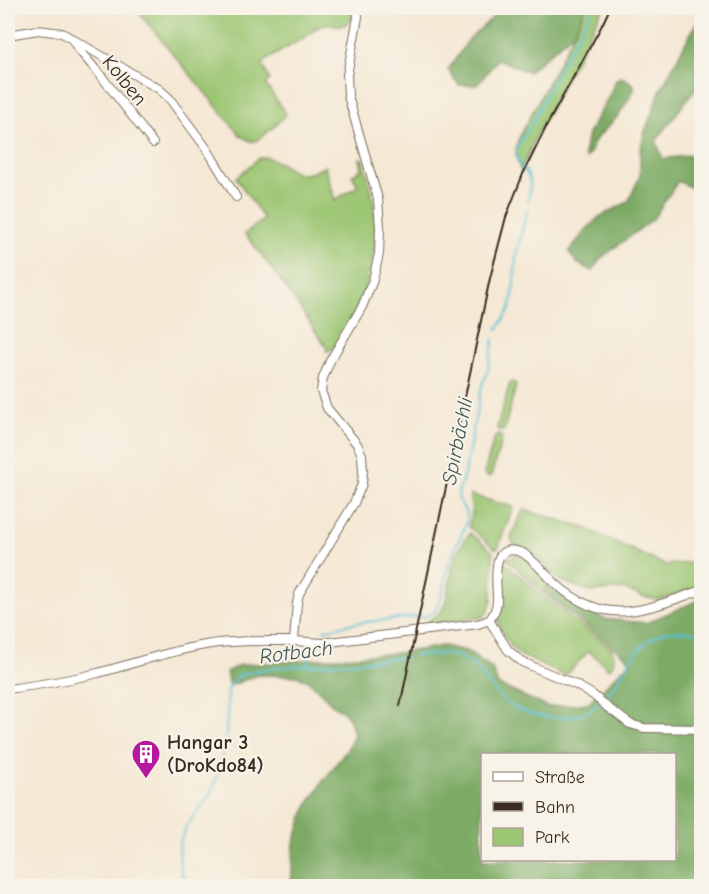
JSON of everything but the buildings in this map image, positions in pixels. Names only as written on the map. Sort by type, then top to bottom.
[{"type":"street","points":[[294,641],[299,594],[354,503],[362,484],[362,455],[357,444],[327,408],[321,391],[323,378],[330,361],[362,308],[373,280],[379,254],[378,199],[348,96],[347,75],[358,17],[357,8]]},
{"type":"street","points":[[8,35],[38,30],[62,33],[159,89],[169,98],[207,149],[236,197]]},
{"type":"street","name":"Kolben","points":[[71,38],[153,143]]},
{"type":"street","points":[[8,689],[52,683],[194,647],[232,641],[338,642],[478,624],[489,620],[495,611],[498,559],[503,552],[511,550],[524,553],[571,596],[587,605],[609,611],[642,610],[702,590]]},
{"type":"street","points":[[489,620],[508,650],[522,662],[576,685],[593,695],[625,721],[644,728],[702,729]]},
{"type":"green space","points":[[135,8],[353,8],[353,18],[344,25],[327,24],[316,28],[262,64],[270,80],[266,85],[286,114],[258,140],[250,141],[241,136]]},
{"type":"green space","points":[[503,8],[585,8],[575,31],[528,72],[498,59],[477,85],[459,85],[448,70],[469,39]]},
{"type":"green space","points":[[585,8],[603,8],[538,132],[521,171],[516,156],[518,140]]},
{"type":"green space","points":[[701,15],[701,81],[656,141],[663,159],[697,154],[701,161],[701,192],[678,181],[653,219],[600,259],[593,271],[577,263],[569,252],[599,217],[628,202],[640,176],[640,153],[644,134],[660,91]]},
{"type":"green space","points":[[619,77],[634,85],[634,90],[619,115],[595,140],[586,158],[584,155],[588,134]]},
{"type":"green space","points":[[266,157],[300,174],[306,174],[325,166],[335,200],[358,186],[352,175],[362,169],[360,158],[363,159],[371,187],[376,224],[372,263],[361,300],[331,351],[326,351],[327,348],[296,302],[245,234],[264,219],[236,178],[259,158]]},
{"type":"green space","points":[[510,383],[516,386],[504,430],[498,430]]},
{"type":"green space","points":[[497,435],[502,439],[491,476],[488,477],[484,474]]},
{"type":"green space","points":[[470,495],[513,507],[498,548],[496,549],[469,527],[472,514]]},
{"type":"green space","points":[[524,510],[580,526],[665,565],[697,562],[700,581],[695,589],[658,600],[624,589],[591,592],[559,580],[529,551],[514,545],[511,538]]},
{"type":"green space","points":[[470,533],[493,554],[492,601],[487,613],[478,618],[426,625],[442,610],[447,598],[455,558]]},
{"type":"green space","points":[[516,555],[530,562],[548,581],[544,593],[506,558]]},
{"type":"green space","points":[[503,561],[544,597],[612,649],[614,659],[609,669],[589,651],[565,676],[520,655],[511,646],[497,618],[500,610]]},
{"type":"green space","points":[[548,581],[577,607],[605,619],[646,623],[701,599],[701,886],[291,886],[294,843],[306,808],[347,750],[354,734],[348,716],[310,682],[298,676],[258,675],[229,686],[226,672],[240,665],[398,653],[443,646],[467,651],[492,668],[498,685],[548,707],[588,703],[631,661],[544,593]]},
{"type":"waterway","name":"Spirbächli","points":[[528,201],[530,181],[517,157],[517,149],[592,8]]},
{"type":"waterway","name":"Spirbächli","points":[[497,330],[510,309],[516,256],[527,210]]},
{"type":"waterway","name":"Spirbächli","points":[[324,630],[355,623],[427,616],[435,611],[442,594],[449,562],[467,522],[467,515],[458,497],[459,490],[494,339]]},
{"type":"waterway","name":"Rotbach","points":[[415,656],[446,654],[463,658],[477,669],[508,704],[540,716],[563,717],[588,711],[600,703],[632,657],[642,646],[659,634],[673,631],[702,633]]},
{"type":"waterway","points":[[306,665],[312,651]]},
{"type":"waterway","name":"Rotbach","points":[[186,886],[180,867],[179,845],[187,825],[211,794],[220,767],[226,737],[228,690],[233,681],[240,675],[259,670],[405,657]]},
{"type":"railway","points":[[400,706],[490,278],[506,217],[523,174],[548,123],[610,8]]},
{"type":"place","name":"Hangar 3 (DroKdo84)","points":[[146,780]]}]
